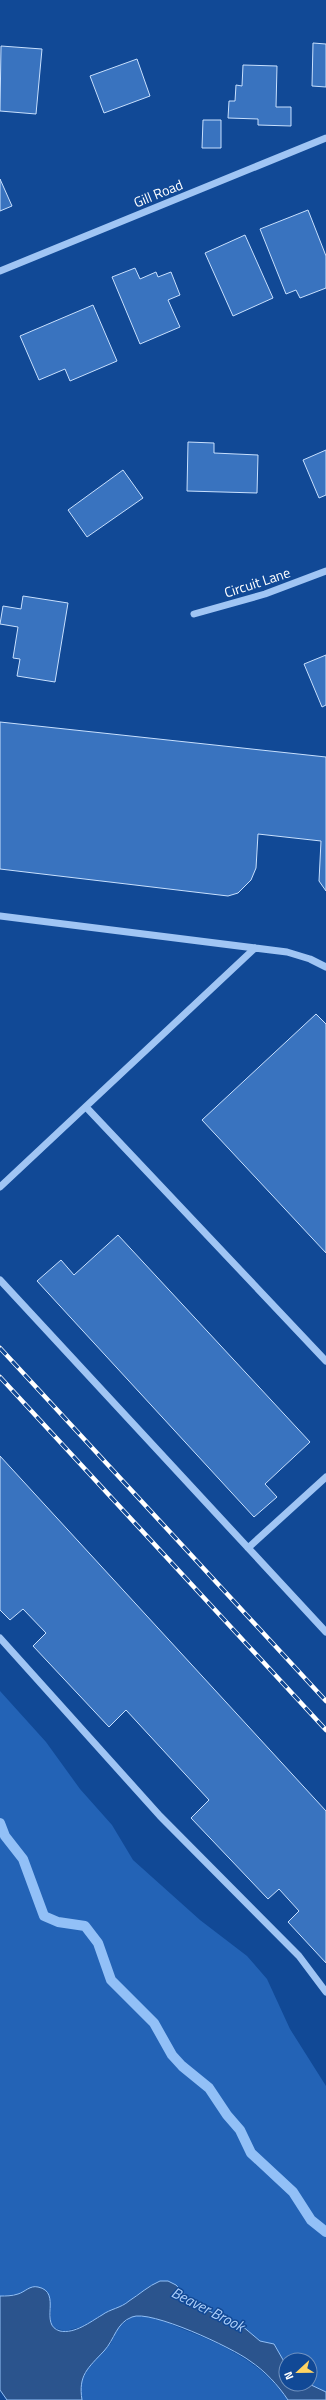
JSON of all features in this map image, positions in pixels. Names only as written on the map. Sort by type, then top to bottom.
[{"type":"street","name":"Gill Road","points":[[0,271],[326,138]]},
{"type":"street","name":"Circuit Lane","points":[[194,614],[265,594],[326,571]]},
{"type":"street","points":[[0,916],[287,952],[310,959],[326,967]]},
{"type":"street","points":[[0,1188],[255,948]]},
{"type":"street","points":[[86,1107],[326,1361]]},
{"type":"street","points":[[0,1280],[326,1632]]},
{"type":"street","points":[[248,1548],[326,1476]]},
{"type":"street","points":[[0,1638],[160,1816],[299,1956],[326,1992]]},
{"type":"shaded area","points":[[0,1691],[46,1742],[80,1789],[112,1825],[133,1860],[200,1920],[247,1956],[267,1979],[290,2029],[326,2086],[326,2392],[318,2388],[318,2352],[279,2352],[274,2344],[260,2341],[241,2325],[231,2323],[191,2301],[176,2285],[151,2285],[122,2306],[102,2315],[85,2326],[65,2331],[54,2328],[51,2324],[51,2309],[36,2286],[19,2294],[0,2296]]},
{"type":"shaded area","points":[[160,2281],[168,2281],[176,2285],[191,2301],[231,2323],[241,2325],[260,2341],[274,2344],[279,2352],[278,2386],[256,2365],[241,2355],[191,2331],[173,2324],[142,2316],[132,2317],[122,2323],[108,2346],[89,2367],[83,2378],[81,2391],[82,2400],[7,2400],[0,2390],[0,2296],[16,2295],[32,2287],[38,2287],[45,2290],[49,2295],[50,2316],[54,2328],[60,2331],[71,2331],[82,2327],[105,2313],[123,2305]]},
{"type":"shaded area","points":[[140,2315],[151,2317],[226,2348],[240,2356],[266,2375],[278,2387],[278,2392],[282,2392],[288,2400],[82,2400],[80,2385],[89,2366],[111,2343],[118,2327],[133,2316]]},
{"type":"shaded area","points":[[318,2388],[326,2392],[326,2400],[288,2400],[282,2392],[318,2392]]},
{"type":"building","points":[[313,43],[326,44],[326,87],[312,86]]},
{"type":"building","points":[[1,46],[42,49],[36,114],[0,111]]},
{"type":"building","points":[[137,59],[150,96],[104,113],[90,76]]},
{"type":"building","points":[[243,65],[277,66],[276,107],[291,107],[291,126],[258,125],[258,119],[228,118],[229,101],[235,101],[236,85],[242,86]]},
{"type":"building","points":[[203,120],[221,120],[221,148],[202,148]]},
{"type":"building","points":[[0,179],[12,206],[0,211]]},
{"type":"building","points":[[308,210],[326,256],[326,288],[300,298],[296,290],[286,294],[260,229]]},
{"type":"building","points":[[245,235],[273,298],[233,316],[205,253]]},
{"type":"building","points":[[135,268],[140,279],[156,272],[158,277],[171,272],[180,295],[168,300],[180,327],[140,344],[112,277]]},
{"type":"building","points":[[93,305],[117,361],[70,381],[65,369],[39,380],[20,336]]},
{"type":"building","points":[[188,442],[214,443],[214,453],[258,455],[257,493],[187,491]]},
{"type":"building","points":[[326,450],[326,495],[319,498],[303,460]]},
{"type":"building","points":[[123,470],[143,498],[87,537],[68,510]]},
{"type":"building","points":[[23,596],[68,603],[55,682],[17,676],[20,659],[13,658],[18,627],[0,624],[3,606],[21,609]]},
{"type":"building","points":[[326,655],[326,705],[322,707],[304,664]]},
{"type":"building","points":[[0,722],[326,757],[326,891],[319,881],[321,841],[258,834],[256,868],[251,880],[238,893],[228,896],[0,869]]},
{"type":"building","points":[[316,1014],[326,1024],[326,1253],[202,1120]]},
{"type":"building","points":[[118,1235],[310,1442],[265,1484],[277,1497],[254,1517],[37,1281],[61,1260],[74,1275]]},
{"type":"building","points":[[0,1456],[326,1811],[326,1963],[288,1922],[299,1911],[279,1889],[268,1899],[191,1818],[209,1800],[126,1710],[109,1727],[33,1646],[46,1633],[23,1609],[10,1620],[0,1610]]},
{"type":"waterway","name":"Beaver Brook","points":[[0,1823],[5,1836],[23,1859],[44,1916],[58,1922],[85,1926],[98,1943],[111,1980],[154,2023],[172,2055],[182,2066],[209,2088],[227,2115],[240,2130],[251,2153],[293,2192],[311,2220],[326,2232]]},
{"type":"railway","points":[[0,1348],[326,1701]]},
{"type":"railway","points":[[0,1377],[326,1730]]}]
